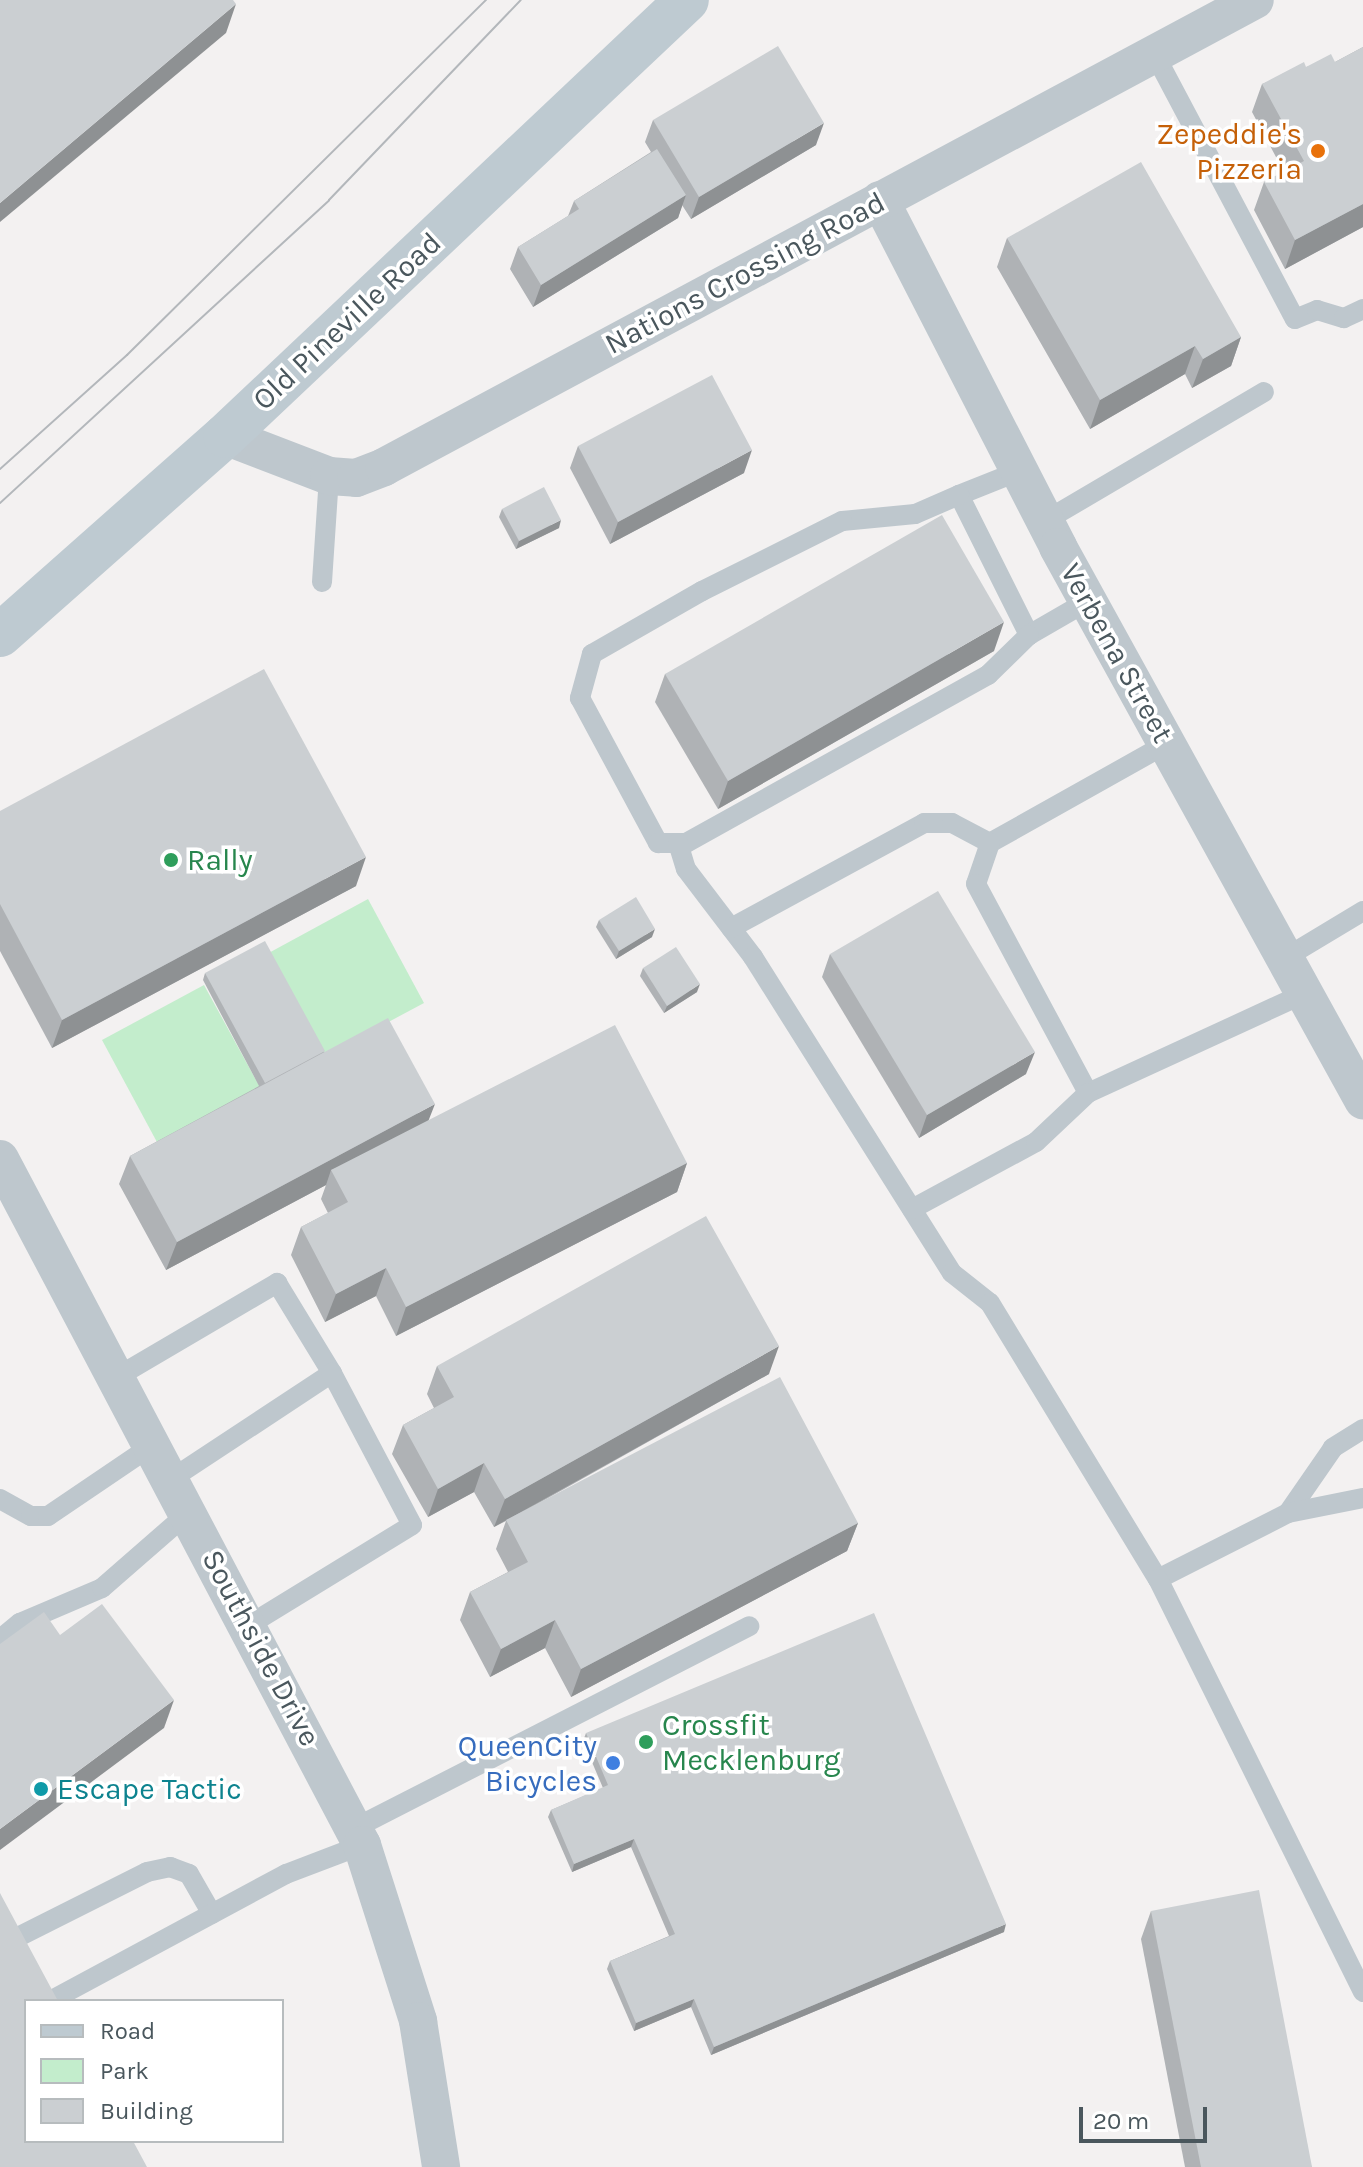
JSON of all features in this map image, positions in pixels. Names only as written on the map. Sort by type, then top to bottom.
[{"type":"street","name":"Old Pineville Road","points":[[0,635],[225,436],[687,0]]},
{"type":"street","name":"Nations Crossing Road","points":[[225,436],[329,476],[356,478],[384,467],[1255,0]]},
{"type":"street","name":"Verbena Street","points":[[880,200],[1045,521],[1363,1100]]},
{"type":"street","name":"Southside Drive","points":[[0,1159],[249,1625],[358,1837],[418,2021],[441,2167]]},
{"type":"lane","points":[[1154,53],[1295,319],[1317,310],[1344,318],[1363,309]]},
{"type":"lane","points":[[1045,521],[1264,392]]},
{"type":"lane","points":[[1019,471],[915,514],[842,521],[592,654],[580,698],[658,843],[678,843],[988,675],[1029,635],[1088,601]]},
{"type":"lane","points":[[322,582],[329,476]]},
{"type":"lane","points":[[959,495],[1029,635]]},
{"type":"lane","points":[[1088,1093],[976,884],[990,843],[1168,743]]},
{"type":"lane","points":[[731,928],[924,823],[952,823],[990,843]]},
{"type":"lane","points":[[678,843],[686,869],[731,928],[952,1273],[990,1303],[1158,1579],[1363,1992]]},
{"type":"lane","points":[[1285,958],[1363,911]]},
{"type":"lane","points":[[912,1209],[1036,1142],[1088,1093],[1305,993]]},
{"type":"lane","points":[[117,1377],[277,1283],[332,1373],[412,1525],[249,1625]]},
{"type":"lane","points":[[171,1479],[332,1373]]},
{"type":"lane","points":[[1288,1513],[1333,1448],[1363,1429]]},
{"type":"lane","points":[[0,1499],[31,1516],[48,1516],[153,1445]]},
{"type":"lane","points":[[1158,1579],[1288,1513],[1363,1498]]},
{"type":"lane","points":[[0,1639],[20,1623],[102,1588],[189,1512]]},
{"type":"lane","points":[[54,1999],[749,1626]]},
{"type":"lane","points":[[2,1945],[147,1872],[170,1867],[189,1874],[212,1914]]},
{"type":"green space","points":[[368,899],[424,1003],[321,1058],[265,955]]},
{"type":"green space","points":[[204,985],[261,1089],[158,1144],[102,1040]]},
{"type":"building","points":[[0,0],[233,0],[236,4],[0,203]]},
{"type":"building","points":[[778,46],[824,123],[699,197],[653,120]]},
{"type":"building","name":"Zepeddie's Pizzeria","points":[[1363,47],[1363,204],[1295,240],[1264,182],[1304,161],[1262,84],[1304,62],[1306,67],[1331,54],[1335,62]]},
{"type":"building","points":[[657,149],[686,195],[541,285],[518,247],[579,209],[574,201]]},
{"type":"building","points":[[1141,162],[1241,337],[1203,359],[1195,346],[1100,400],[1007,238]]},
{"type":"building","points":[[712,375],[752,450],[618,522],[578,446]]},
{"type":"building","points":[[544,487],[561,520],[519,541],[502,509]]},
{"type":"building","points":[[942,515],[1004,622],[728,781],[665,674]]},
{"type":"building","name":"Rally","points":[[264,669],[366,857],[62,1020],[0,904],[0,811]]},
{"type":"building","points":[[938,891],[1035,1052],[927,1115],[830,954]]},
{"type":"building","points":[[636,897],[655,929],[619,951],[599,920]]},
{"type":"building","points":[[265,941],[325,1051],[265,1083],[205,973]]},
{"type":"building","points":[[676,947],[700,984],[667,1006],[643,968]]},
{"type":"building","points":[[388,1018],[435,1104],[177,1242],[130,1156]]},
{"type":"building","points":[[615,1025],[687,1163],[406,1307],[386,1268],[336,1294],[301,1227],[348,1202],[331,1170]]},
{"type":"building","points":[[706,1216],[779,1346],[505,1499],[484,1463],[438,1489],[403,1425],[454,1397],[437,1366]]},
{"type":"building","points":[[780,1377],[858,1523],[581,1669],[555,1620],[501,1649],[470,1592],[528,1562],[506,1520]]},
{"type":"building","name":"Escape Tactic","points":[[102,1604],[174,1700],[0,1829],[0,1644],[44,1612],[60,1635]]},
{"type":"building","points":[[874,1613],[1006,1924],[714,2047],[694,1999],[636,2023],[610,1961],[675,1934],[634,1839],[574,1864],[551,1810],[608,1785],[586,1733]]},
{"type":"building","points":[[1259,1890],[1312,2167],[1201,2167],[1151,1911]]},
{"type":"building","points":[[0,1893],[57,1999],[24,1999],[24,2143],[134,2143],[147,2167],[0,2167]]},
{"type":"tram line","points":[[0,469],[127,355],[486,0]]},
{"type":"tram line","points":[[0,503],[329,200],[521,0]]},
{"type":"place","name":"Zepeddie's Pizzeria","points":[[1318,151]]},
{"type":"place","name":"Rally","points":[[171,860]]},
{"type":"place","name":"Crossfit Mecklenburg","points":[[646,1742]]},
{"type":"place","name":"QueenCity Bicycles","points":[[613,1763]]},
{"type":"place","name":"Escape Tactic","points":[[41,1789]]}]
